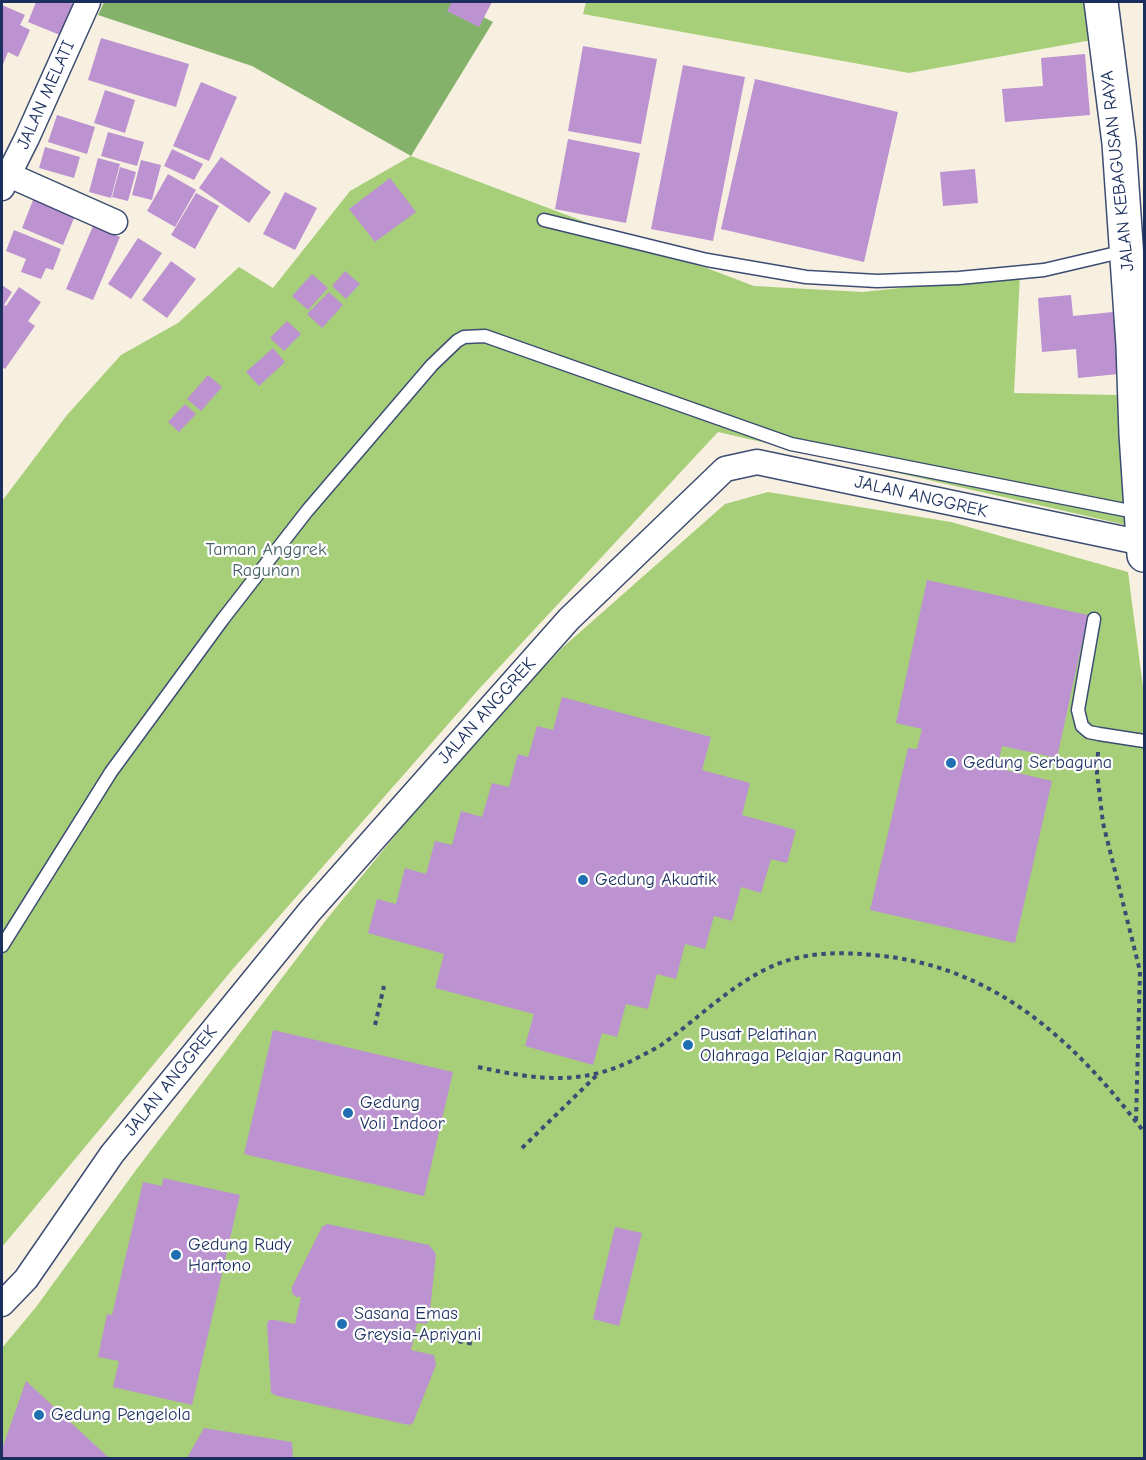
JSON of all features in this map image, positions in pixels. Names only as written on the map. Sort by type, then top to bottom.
[{"type":"main road","name":"JALAN KEBAGUSAN RAYA","points":[[1101,2],[1119,143],[1127,251],[1139,345],[1143,537]]},
{"type":"street","name":"JALAN MELATI","points":[[5,181],[88,2]]},
{"type":"street","points":[[5,181],[115,222]]},
{"type":"street","name":"JALAN ANGGREK","points":[[2,1304],[26,1279],[112,1154],[310,911],[569,619],[725,469],[757,462],[986,512],[1143,537]]},
{"type":"lane","points":[[544,220],[707,260],[806,277],[877,281],[959,278],[1044,270],[1127,251]]},
{"type":"lane","points":[[2,946],[111,772],[223,619],[307,511],[408,392],[432,365],[464,337],[486,336],[791,444],[1143,537]]},
{"type":"lane","points":[[1094,619],[1078,710],[1082,726],[1089,732],[1144,741]]},
{"type":"path","points":[[1099,734],[1097,773],[1103,823],[1140,971],[1136,1121]]},
{"type":"path","points":[[478,1067],[526,1077],[565,1079],[598,1075],[667,1042],[701,1012],[737,987],[779,964],[816,953],[856,953],[886,956],[942,967],[987,986],[1030,1014],[1068,1045],[1102,1079],[1144,1132]]},
{"type":"path","points":[[375,1025],[384,986]]},
{"type":"path","points":[[522,1148],[598,1075]]},
{"type":"path","points":[[414,1334],[475,1344]]},
{"type":"green space","points":[[104,2],[454,2],[493,22],[411,156],[252,66],[98,15]]},
{"type":"green space","points":[[586,2],[1092,2],[1092,40],[909,73],[583,14]]},
{"type":"green space","name":"Taman Anggrek Ragunan","points":[[411,156],[754,286],[863,292],[1020,275],[1014,393],[1119,395],[1126,525],[718,432],[479,689],[232,970],[2,1247],[2,501],[67,415],[121,355],[178,323],[239,267],[273,288],[350,191]]},
{"type":"green space","name":"Pusat Pelatihan Olahraga Pelajar Ragunan","points":[[768,492],[951,522],[1128,572],[1144,695],[1144,1458],[2,1458],[2,1348],[36,1307],[136,1170],[326,920],[456,761],[562,648],[725,504]]},
{"type":"building","points":[[36,2],[73,4],[60,35],[28,22]]},
{"type":"building","points":[[452,2],[492,2],[479,27],[447,11]]},
{"type":"building","points":[[2,5],[25,15],[20,25],[30,30],[18,57],[8,52],[2,67]]},
{"type":"building","points":[[101,38],[189,64],[176,107],[88,80]]},
{"type":"building","points":[[583,46],[657,59],[641,144],[568,131]]},
{"type":"building","points":[[1085,54],[1090,115],[1005,122],[1002,89],[1043,86],[1041,58]]},
{"type":"building","points":[[683,65],[745,77],[713,241],[651,229]]},
{"type":"building","points":[[755,79],[898,112],[864,262],[721,229]]},
{"type":"building","points":[[201,82],[237,97],[209,161],[173,146]]},
{"type":"building","points":[[105,90],[135,100],[125,133],[94,123]]},
{"type":"building","points":[[57,115],[95,127],[87,154],[48,142]]},
{"type":"building","points":[[108,132],[144,142],[137,166],[101,156]]},
{"type":"building","points":[[568,139],[640,153],[626,223],[555,209]]},
{"type":"building","points":[[45,147],[80,157],[74,178],[39,168]]},
{"type":"building","points":[[172,149],[203,164],[194,180],[164,166]]},
{"type":"building","points":[[221,157],[271,192],[249,223],[199,188]]},
{"type":"building","points":[[98,158],[120,164],[111,198],[89,192]]},
{"type":"building","points":[[141,160],[161,165],[152,200],[132,195]]},
{"type":"building","points":[[120,167],[136,172],[128,201],[112,197]]},
{"type":"building","points":[[975,169],[978,203],[943,206],[940,172]]},
{"type":"building","points":[[168,174],[196,190],[175,227],[147,211]]},
{"type":"building","points":[[390,178],[416,212],[375,242],[349,209]]},
{"type":"building","points":[[285,192],[317,208],[295,250],[263,234]]},
{"type":"building","points":[[196,193],[219,206],[195,249],[171,235]]},
{"type":"building","points":[[35,195],[77,211],[63,245],[22,228]]},
{"type":"building","points":[[93,226],[120,237],[93,300],[66,289]]},
{"type":"building","points":[[14,230],[61,249],[53,270],[46,268],[41,279],[21,272],[26,259],[6,251]]},
{"type":"building","points":[[138,238],[162,253],[131,299],[108,284]]},
{"type":"building","points":[[171,261],[196,279],[167,318],[142,300]]},
{"type":"building","points":[[345,271],[360,284],[346,299],[332,286]]},
{"type":"building","points":[[312,274],[328,288],[308,310],[292,296]]},
{"type":"building","points":[[2,285],[12,292],[4,305],[6,306],[19,287],[41,302],[28,321],[35,326],[5,369],[2,367]]},
{"type":"building","points":[[329,292],[343,305],[322,328],[307,314]]},
{"type":"building","points":[[1071,295],[1073,316],[1113,312],[1119,374],[1078,378],[1076,349],[1042,352],[1038,298]]},
{"type":"building","points":[[287,321],[301,334],[284,351],[270,338]]},
{"type":"building","points":[[273,348],[285,362],[259,386],[246,372]]},
{"type":"building","points":[[208,375],[222,387],[201,411],[187,399]]},
{"type":"building","points":[[185,404],[196,414],[179,432],[168,422]]},
{"type":"building","name":"Gedung Serbaguna","points":[[927,580],[1088,615],[1057,758],[1002,746],[997,768],[1052,781],[1015,943],[870,910],[908,748],[917,749],[922,729],[896,723]]},
{"type":"building","name":"Gedung Akuatik","points":[[562,697],[711,737],[702,770],[750,783],[742,815],[796,830],[787,863],[771,859],[761,893],[741,887],[732,921],[714,916],[705,949],[685,944],[676,979],[657,974],[648,1009],[626,1004],[617,1037],[602,1033],[593,1065],[525,1046],[534,1014],[435,988],[444,954],[368,933],[377,899],[396,904],[405,868],[426,874],[435,841],[452,845],[461,811],[482,817],[492,783],[509,787],[518,754],[528,757],[537,726],[553,730]]},
{"type":"building","name":"Gedung Voli Indoor","points":[[273,1030],[453,1072],[424,1196],[244,1154]]},
{"type":"building","name":"Gedung Rudy Hartono","points":[[163,1178],[240,1195],[192,1405],[113,1387],[119,1361],[98,1357],[107,1314],[112,1315],[143,1182],[162,1186]]},
{"type":"building","name":"Sasana Emas Greysia-Apriyani","points":[[327,1224],[429,1245],[436,1254],[429,1320],[426,1324],[417,1323],[411,1350],[434,1355],[436,1365],[413,1423],[409,1425],[271,1393],[267,1324],[269,1320],[275,1320],[295,1324],[301,1297],[296,1297],[292,1293],[292,1287],[322,1227]]},
{"type":"building","points":[[615,1227],[642,1233],[619,1326],[593,1319]]},
{"type":"building","name":"Gedung Pengelola","points":[[26,1381],[108,1457],[2,1458],[2,1449]]},
{"type":"building","points":[[204,1428],[292,1442],[293,1458],[187,1458]]},
{"type":"place","name":"Gedung Serbaguna","points":[[951,763]]},
{"type":"place","name":"Gedung Akuatik","points":[[583,880]]},
{"type":"place","name":"Pusat Pelatihan Olahraga Pelajar Ragunan","points":[[688,1045]]},
{"type":"place","name":"Gedung Voli Indoor","points":[[348,1113]]},
{"type":"place","name":"Gedung Rudy Hartono","points":[[176,1255]]},
{"type":"place","name":"Sasana Emas Greysia-Apriyani","points":[[342,1324]]},
{"type":"place","name":"Gedung Pengelola","points":[[39,1415]]}]
